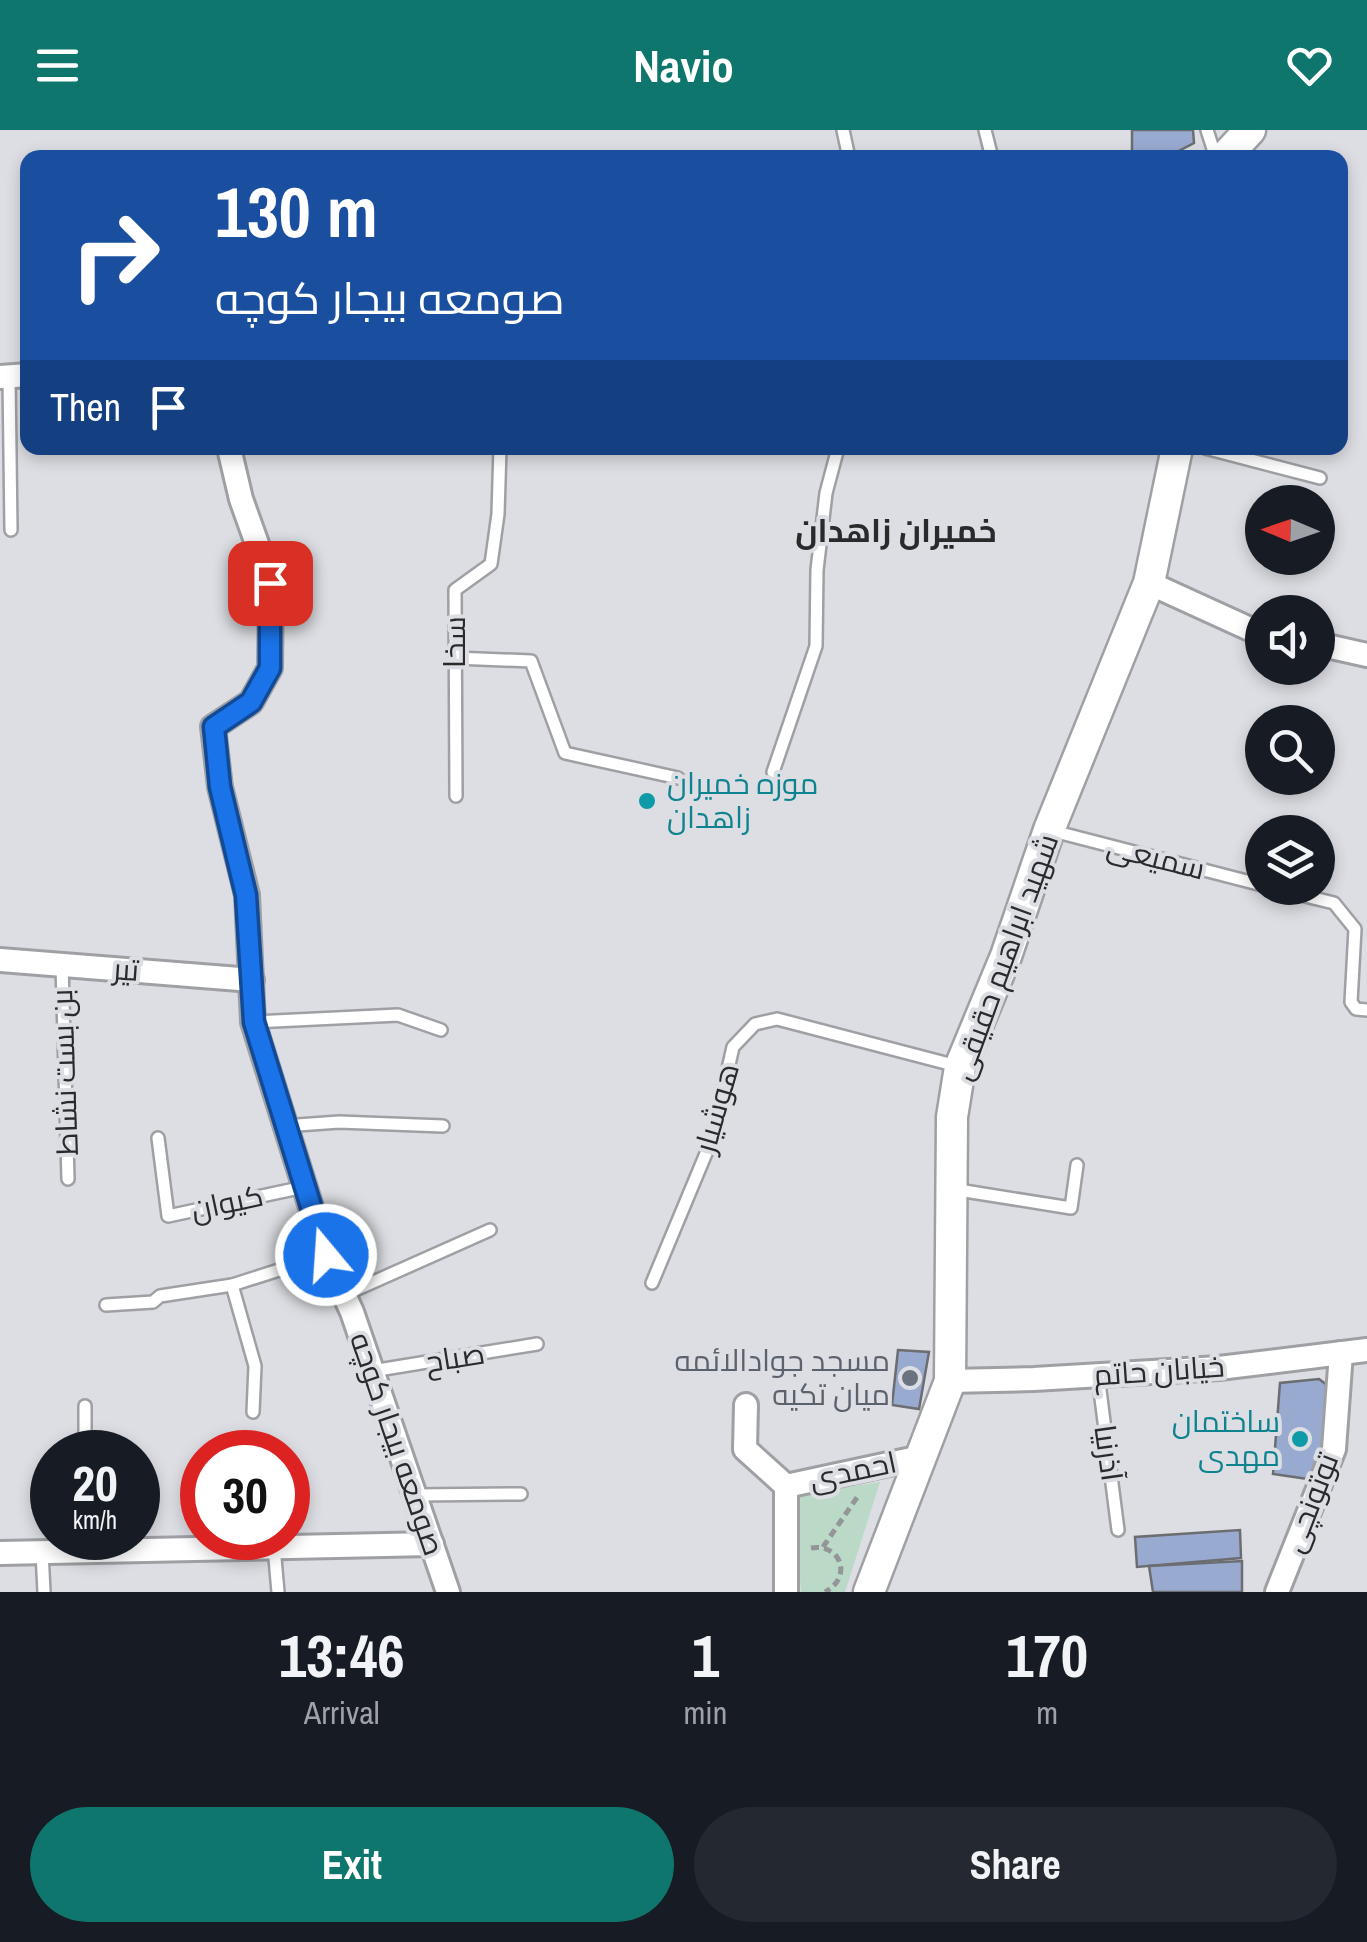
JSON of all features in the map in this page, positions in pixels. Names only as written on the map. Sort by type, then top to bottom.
[{"type":"street","points":[[1229,150],[1250,130]]},
{"type":"street","name":"صومعه بیجار کوچه","points":[[231,455],[241,499],[270,583],[270,668],[251,702],[214,727],[220,787],[246,895],[254,1022],[326,1255],[372,1371],[448,1592]]},
{"type":"street","name":"شهید ابراهیم حقیقی","points":[[869,1592],[950,1382],[952,1117],[960,1067],[1149,583],[1176,455]]},
{"type":"street","points":[[1149,583],[1245,627]]},
{"type":"street","points":[[1335,648],[1367,655]]},
{"type":"street","name":"تیر","points":[[0,960],[252,980]]},
{"type":"street","name":"خیابان حاتم","points":[[950,1382],[1218,1368],[1367,1350]]},
{"type":"street","name":"توتونچی","points":[[1278,1592],[1334,1449],[1342,1353]]},
{"type":"street","name":"احمدی","points":[[746,1405],[745,1449],[786,1486],[786,1592]]},
{"type":"street","name":"احمدی","points":[[786,1486],[921,1456]]},
{"type":"street","points":[[310,1546],[432,1544]]},
{"type":"street","points":[[0,1553],[30,1552]]},
{"type":"lane","points":[[11,530],[12,377]]},
{"type":"lane","name":"سخا","points":[[456,796],[454,590],[491,564],[500,455]]},
{"type":"lane","points":[[773,772],[816,646],[817,570],[826,492],[836,455]]},
{"type":"lane","points":[[1233,455],[1320,478]]},
{"type":"lane","points":[[455,658],[532,660],[564,753],[678,778]]},
{"type":"lane","name":"سمیعی","points":[[1050,830],[1245,881]]},
{"type":"lane","points":[[1335,904],[1356,933],[1352,1002],[1356,1009],[1367,1010]]},
{"type":"lane","name":"بن بست نشاط","points":[[62,966],[68,1179]]},
{"type":"lane","points":[[254,1022],[398,1015],[442,1030]]},
{"type":"lane","name":"هوشیار","points":[[652,1283],[712,1139],[734,1047],[755,1024],[776,1019],[960,1067]]},
{"type":"lane","points":[[284,1126],[339,1122],[443,1126]]},
{"type":"lane","name":"کیوان","points":[[158,1138],[168,1216],[304,1187]]},
{"type":"lane","points":[[952,1189],[1071,1208],[1077,1165]]},
{"type":"lane","points":[[344,1295],[490,1230]]},
{"type":"lane","points":[[106,1305],[153,1302],[160,1296],[232,1284],[326,1255]]},
{"type":"lane","points":[[232,1284],[255,1366],[253,1412]]},
{"type":"lane","name":"صباح","points":[[372,1371],[537,1344]]},
{"type":"lane","name":"آذرنیا","points":[[1098,1375],[1118,1530]]},
{"type":"lane","points":[[85,1406],[85,1430]]},
{"type":"lane","points":[[415,1496],[521,1494]]},
{"type":"lane","points":[[42,1560],[44,1592]]},
{"type":"lane","points":[[275,1560],[278,1592]]},
{"type":"path","points":[[824,1592],[839,1580],[841,1570],[839,1560],[823,1547],[880,1466]]},
{"type":"green space","points":[[880,1482],[845,1592],[801,1592],[794,1496]]},
{"type":"building","points":[[1132,130],[1193,130],[1194,143],[1180,150],[1132,150]]},
{"type":"building","name":"مسجد جوادالائمه میان تکیه","points":[[898,1350],[929,1352],[919,1409],[892,1405]]},
{"type":"building","name":"ساختمان مهدی","points":[[1319,1379],[1331,1388],[1315,1480],[1273,1474],[1280,1383]]},
{"type":"building","points":[[1240,1530],[1241,1558],[1137,1567],[1135,1537]]},
{"type":"building","points":[[1242,1561],[1242,1592],[1153,1592],[1149,1566]]},
{"type":"place","name":"موزه خمیران زاهدان","points":[[647,801]]},
{"type":"place","name":"مسجد جوادالائمه میان تکیه","points":[[910,1378]]},
{"type":"place","name":"ساختمان مهدی","points":[[1300,1439]]},
{"type":"district","name":"خمیران زاهدان","points":[[896,531]]},
{"type":"route","points":[[270,583],[270,668],[251,702],[214,727],[220,787],[246,895],[254,1022],[326,1255]]}]
